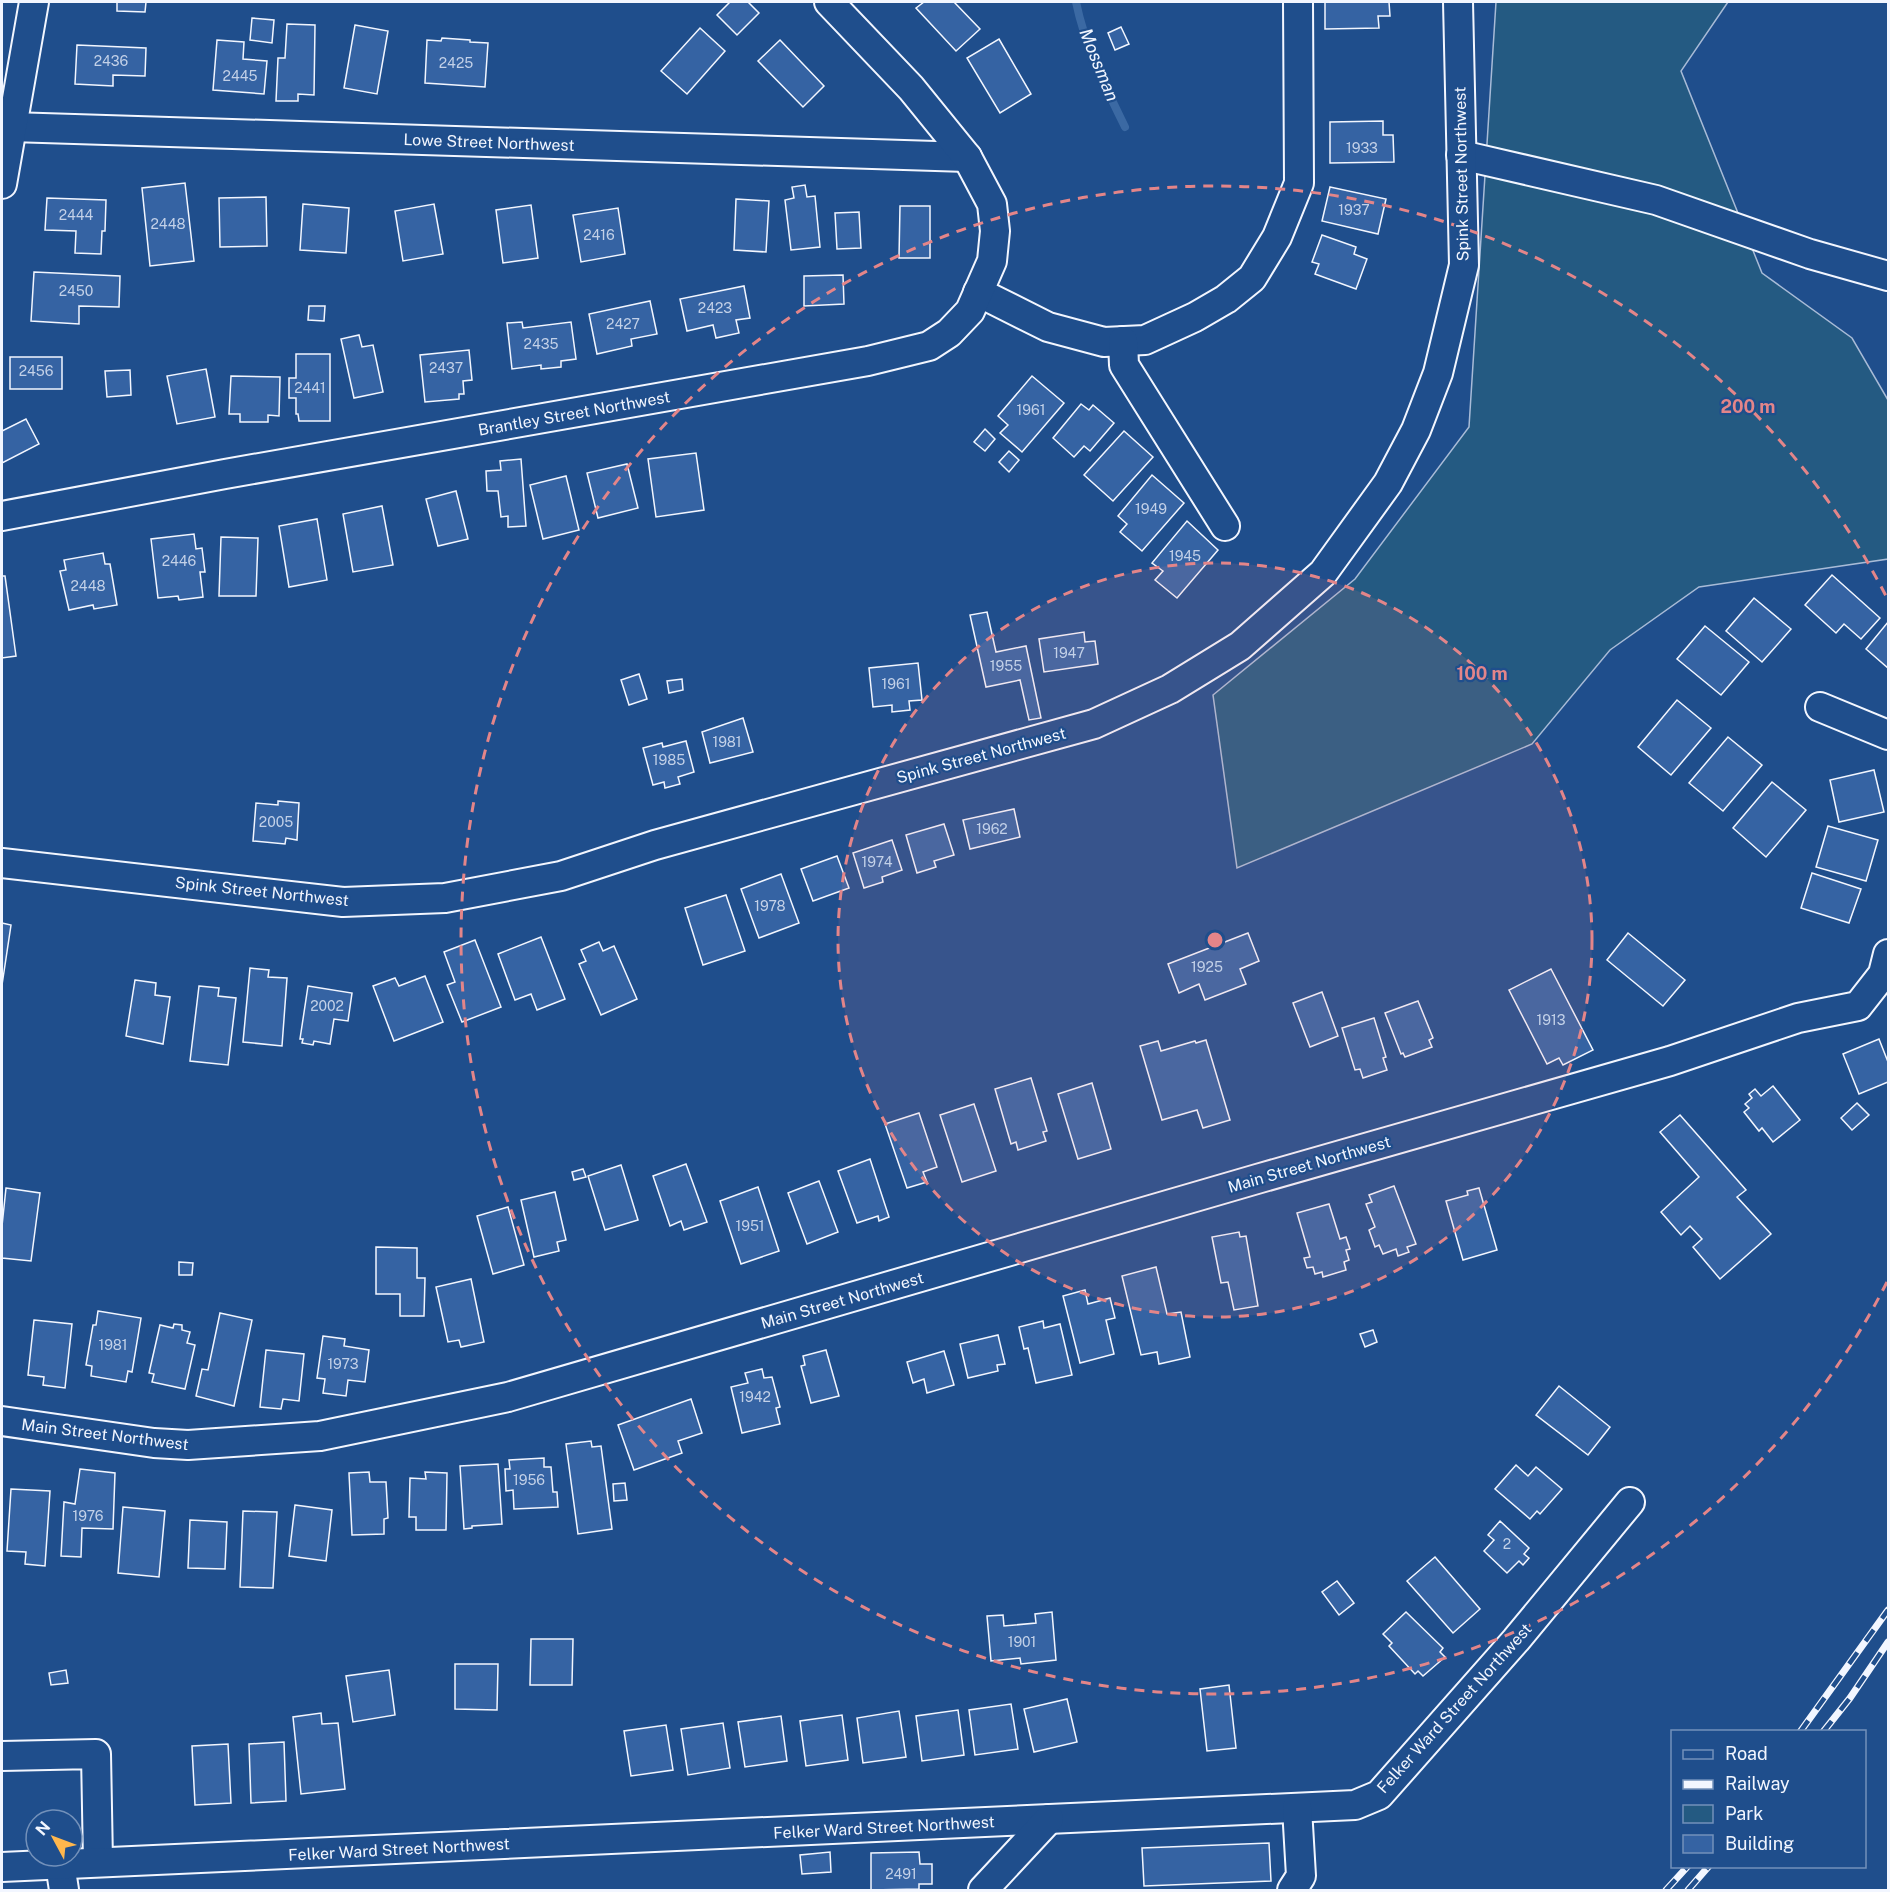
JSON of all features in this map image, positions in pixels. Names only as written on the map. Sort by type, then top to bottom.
[{"type":"street","points":[[2,184],[34,2]]},
{"type":"street","name":"Brantley Street Northwest","points":[[2,516],[237,471],[868,362],[928,346],[949,333],[970,311],[992,261],[996,231],[992,204],[967,157],[911,88],[829,2]]},
{"type":"street","points":[[978,292],[1048,327],[1104,342],[1145,340],[1226,299],[1252,278],[1278,237],[1299,183],[1298,2]]},
{"type":"street","name":"Spink Street Northwest","points":[[2,863],[343,902],[445,898],[561,876],[655,845],[1094,724],[1170,689],[1240,646],[1323,573],[1388,483],[1416,430],[1438,373],[1464,265],[1458,2]]},
{"type":"street","name":"Lowe Street Northwest","points":[[11,127],[967,157]]},
{"type":"street","points":[[1461,155],[1656,200],[1810,254],[1888,276]]},
{"type":"street","points":[[1123,341],[1124,365],[1226,526]]},
{"type":"street","points":[[1820,707],[1888,735]]},
{"type":"street","name":"Main Street Northwest","points":[[2,1421],[154,1443],[188,1445],[320,1436],[508,1397],[1670,1061],[1798,1018],[1858,1006],[1883,974],[1888,954]]},
{"type":"street","name":"Felker Ward Street Northwest","points":[[2,1867],[62,1877],[98,1862],[1355,1805],[1379,1795],[1516,1640],[1630,1502]]},
{"type":"street","points":[[2,1756],[96,1754],[98,1862]]},
{"type":"street","points":[[1292,1890],[1301,1876],[1297,1808]]},
{"type":"street","points":[[983,1890],[1049,1819]]},
{"type":"green space","points":[[1496,2],[1728,2],[1681,71],[1762,273],[1852,338],[1888,400],[1888,559],[1699,587],[1610,650],[1532,744],[1237,868],[1213,695],[1355,579],[1469,427]]},
{"type":"building","points":[[117,2],[146,2],[145,12],[117,11]]},
{"type":"building","points":[[730,2],[748,2],[759,13],[737,35],[717,15]]},
{"type":"building","points":[[924,2],[954,2],[980,29],[956,51],[916,8]]},
{"type":"building","points":[[1325,2],[1389,2],[1390,16],[1378,16],[1379,28],[1325,29]]},
{"type":"building","points":[[252,18],[274,20],[272,43],[250,40]]},
{"type":"building","points":[[287,24],[315,25],[314,95],[298,94],[298,101],[276,101],[278,58],[285,58]]},
{"type":"building","points":[[355,25],[388,31],[377,94],[344,88]]},
{"type":"building","points":[[1121,27],[1129,44],[1115,50],[1108,33]]},
{"type":"building","points":[[700,28],[725,51],[687,94],[661,71]]},
{"type":"building","points":[[442,38],[488,43],[485,87],[425,83],[427,40],[441,41]]},
{"type":"building","points":[[999,39],[1031,94],[1000,113],[967,58]]},
{"type":"building","points":[[217,40],[244,42],[243,59],[267,61],[264,94],[213,90]]},
{"type":"building","points":[[780,40],[824,86],[803,107],[758,61]]},
{"type":"building","points":[[77,45],[146,48],[145,76],[113,75],[113,86],[75,84]]},
{"type":"building","points":[[1383,121],[1383,135],[1393,135],[1394,162],[1330,163],[1330,122]]},
{"type":"building","points":[[185,183],[194,261],[150,266],[142,188]]},
{"type":"building","points":[[805,185],[807,197],[815,196],[820,247],[791,250],[785,200],[794,198],[792,187]]},
{"type":"building","points":[[1330,187],[1386,199],[1378,234],[1322,221]]},
{"type":"building","points":[[266,197],[267,246],[220,247],[219,198]]},
{"type":"building","points":[[47,198],[106,200],[105,231],[102,231],[101,254],[75,253],[76,231],[45,230]]},
{"type":"building","points":[[736,199],[769,201],[766,252],[734,250]]},
{"type":"building","points":[[303,204],[349,208],[346,253],[300,250]]},
{"type":"building","points":[[434,204],[443,254],[403,261],[395,211]]},
{"type":"building","points":[[531,205],[538,258],[503,263],[496,210]]},
{"type":"building","points":[[900,206],[930,206],[930,258],[899,258]]},
{"type":"building","points":[[618,208],[625,254],[581,262],[573,215]]},
{"type":"building","points":[[859,212],[861,248],[837,249],[835,213]]},
{"type":"building","points":[[1322,235],[1356,247],[1354,254],[1367,259],[1356,289],[1315,274],[1319,264],[1312,262]]},
{"type":"building","points":[[34,272],[120,276],[119,307],[79,306],[79,324],[31,321]]},
{"type":"building","points":[[843,275],[844,304],[804,306],[804,276]]},
{"type":"building","points":[[744,286],[750,318],[736,320],[739,333],[716,338],[713,325],[687,331],[680,299]]},
{"type":"building","points":[[650,301],[657,334],[631,339],[632,346],[597,354],[589,314]]},
{"type":"building","points":[[309,306],[325,306],[324,321],[308,320]]},
{"type":"building","points":[[522,322],[523,328],[571,322],[576,359],[561,361],[561,367],[541,369],[541,365],[512,369],[507,323]]},
{"type":"building","points":[[359,335],[362,347],[373,345],[383,392],[354,398],[341,339]]},
{"type":"building","points":[[469,350],[472,380],[463,381],[464,394],[459,394],[459,399],[425,402],[420,355]]},
{"type":"building","points":[[296,354],[330,354],[330,421],[299,421],[298,414],[296,414],[296,398],[289,398],[289,378],[296,378]]},
{"type":"building","points":[[10,357],[62,357],[62,389],[10,389]]},
{"type":"building","points":[[206,369],[215,417],[177,424],[167,376]]},
{"type":"building","points":[[130,370],[131,395],[107,397],[105,371]]},
{"type":"building","points":[[231,376],[280,377],[279,416],[268,415],[268,422],[240,422],[240,414],[229,414]]},
{"type":"building","points":[[1032,376],[1064,403],[1022,452],[1000,433],[1008,425],[998,416]]},
{"type":"building","points":[[1081,404],[1089,410],[1093,405],[1114,423],[1090,451],[1084,446],[1074,457],[1053,438]]},
{"type":"building","points":[[26,419],[39,444],[2,463],[2,431]]},
{"type":"building","points":[[985,429],[995,439],[985,451],[974,442]]},
{"type":"building","points":[[1124,431],[1153,457],[1113,501],[1084,475]]},
{"type":"building","points":[[1009,451],[1019,460],[1009,472],[999,462]]},
{"type":"building","points":[[696,453],[704,510],[656,517],[648,459]]},
{"type":"building","points":[[521,459],[526,526],[508,527],[508,516],[501,517],[498,491],[487,491],[486,471],[501,470],[500,461]]},
{"type":"building","points":[[627,464],[638,508],[598,518],[587,473]]},
{"type":"building","points":[[1152,475],[1184,503],[1142,551],[1120,532],[1127,524],[1118,516]]},
{"type":"building","points":[[566,476],[579,530],[543,539],[530,485]]},
{"type":"building","points":[[456,491],[468,539],[438,546],[426,499]]},
{"type":"building","points":[[382,506],[393,565],[353,572],[343,514]]},
{"type":"building","points":[[317,519],[327,580],[289,587],[279,526]]},
{"type":"building","points":[[1187,521],[1218,550],[1177,598],[1155,580],[1163,571],[1152,563]]},
{"type":"building","points":[[194,534],[196,549],[202,548],[205,572],[200,572],[203,597],[179,600],[178,596],[158,598],[151,539]]},
{"type":"building","points":[[221,537],[258,538],[256,596],[219,596]]},
{"type":"building","points":[[103,553],[105,564],[110,564],[117,605],[94,609],[93,605],[69,610],[60,571],[66,570],[64,560]]},
{"type":"building","points":[[1832,575],[1880,618],[1861,639],[1844,624],[1836,633],[1805,605]]},
{"type":"building","points":[[2,576],[5,576],[16,656],[2,658]]},
{"type":"building","points":[[1754,598],[1791,629],[1762,662],[1726,631]]},
{"type":"building","points":[[987,612],[996,652],[1026,646],[1041,718],[1029,720],[1020,680],[986,687],[970,615]]},
{"type":"building","points":[[1888,622],[1888,668],[1866,649]]},
{"type":"building","points":[[1705,626],[1749,662],[1721,695],[1677,659]]},
{"type":"building","points":[[1084,632],[1085,642],[1095,641],[1098,664],[1044,672],[1039,639]]},
{"type":"building","points":[[918,663],[922,700],[909,701],[910,710],[892,712],[892,705],[873,707],[869,668]]},
{"type":"building","points":[[639,674],[647,699],[629,705],[621,680]]},
{"type":"building","points":[[682,679],[683,690],[669,693],[667,681]]},
{"type":"building","points":[[1677,700],[1711,728],[1671,775],[1638,747]]},
{"type":"building","points":[[743,718],[753,752],[710,763],[702,732]]},
{"type":"building","points":[[1728,737],[1762,765],[1723,811],[1689,783]]},
{"type":"building","points":[[686,741],[694,772],[678,777],[680,784],[665,788],[664,782],[653,785],[643,748],[662,743],[663,747]]},
{"type":"building","points":[[1874,770],[1884,812],[1839,822],[1830,780]]},
{"type":"building","points":[[1772,782],[1806,810],[1766,857],[1733,828]]},
{"type":"building","points":[[278,801],[299,803],[297,840],[286,838],[285,844],[253,841],[256,803],[278,805]]},
{"type":"building","points":[[1014,809],[1020,837],[970,849],[963,820]]},
{"type":"building","points":[[944,824],[954,855],[934,861],[936,867],[917,873],[906,835]]},
{"type":"building","points":[[1828,826],[1878,840],[1866,881],[1816,867]]},
{"type":"building","points":[[892,840],[902,870],[882,877],[883,882],[864,888],[853,853]]},
{"type":"building","points":[[837,856],[849,888],[813,901],[801,869]]},
{"type":"building","points":[[1812,873],[1861,889],[1849,923],[1801,908]]},
{"type":"building","points":[[781,874],[799,923],[759,938],[741,889]]},
{"type":"building","points":[[726,895],[745,951],[703,965],[685,908]]},
{"type":"building","points":[[2,923],[11,925],[2,985]]},
{"type":"building","points":[[1248,933],[1259,961],[1240,969],[1246,984],[1205,1000],[1199,984],[1179,993],[1168,964]]},
{"type":"building","points":[[1628,933],[1685,980],[1663,1006],[1607,960]]},
{"type":"building","points":[[541,937],[565,999],[537,1010],[531,994],[515,1000],[498,954]]},
{"type":"building","points":[[475,940],[501,1007],[462,1022],[447,985],[455,982],[444,952]]},
{"type":"building","points":[[599,942],[603,951],[614,946],[637,999],[601,1015],[579,964],[586,961],[581,950]]},
{"type":"building","points":[[250,968],[269,970],[268,977],[287,978],[282,1046],[243,1042]]},
{"type":"building","points":[[1551,969],[1593,1050],[1563,1065],[1559,1058],[1547,1064],[1509,990]]},
{"type":"building","points":[[425,976],[443,1022],[394,1041],[373,986],[395,978],[399,986]]},
{"type":"building","points":[[135,980],[156,983],[155,995],[170,997],[163,1044],[126,1036]]},
{"type":"building","points":[[199,986],[219,988],[218,996],[236,998],[228,1065],[190,1061]]},
{"type":"building","points":[[308,986],[352,993],[348,1021],[334,1019],[330,1044],[314,1041],[313,1045],[302,1043],[303,1039],[300,1039]]},
{"type":"building","points":[[1322,992],[1338,1036],[1310,1047],[1293,1003]]},
{"type":"building","points":[[1418,1001],[1433,1038],[1429,1040],[1432,1047],[1405,1057],[1403,1053],[1401,1054],[1385,1013]]},
{"type":"building","points":[[1374,1018],[1386,1057],[1383,1058],[1387,1070],[1363,1078],[1360,1069],[1355,1070],[1342,1028]]},
{"type":"building","points":[[1879,1039],[1888,1062],[1888,1082],[1859,1094],[1843,1054]]},
{"type":"building","points":[[1206,1040],[1230,1120],[1203,1128],[1197,1110],[1162,1120],[1140,1046],[1158,1041],[1161,1051]]},
{"type":"building","points":[[1031,1078],[1047,1131],[1043,1132],[1046,1141],[1018,1150],[1016,1142],[1011,1144],[995,1089]]},
{"type":"building","points":[[1092,1083],[1111,1149],[1078,1159],[1058,1094]]},
{"type":"building","points":[[1773,1086],[1800,1120],[1773,1142],[1762,1128],[1759,1131],[1744,1112],[1749,1108],[1745,1104],[1752,1098],[1749,1094],[1755,1089],[1761,1096]]},
{"type":"building","points":[[1857,1103],[1869,1115],[1852,1130],[1841,1118]]},
{"type":"building","points":[[974,1104],[996,1171],[962,1182],[940,1115]]},
{"type":"building","points":[[919,1113],[937,1167],[923,1172],[927,1182],[907,1188],[885,1124]]},
{"type":"building","points":[[1680,1115],[1746,1190],[1737,1197],[1771,1234],[1720,1279],[1693,1247],[1702,1239],[1690,1226],[1681,1235],[1661,1212],[1699,1177],[1660,1132]]},
{"type":"building","points":[[870,1159],[889,1217],[879,1221],[878,1216],[857,1223],[838,1171]]},
{"type":"building","points":[[686,1164],[707,1222],[684,1230],[681,1221],[670,1226],[653,1176]]},
{"type":"building","points":[[621,1165],[638,1220],[605,1230],[588,1176]]},
{"type":"building","points":[[583,1169],[586,1177],[574,1180],[572,1172]]},
{"type":"building","points":[[819,1181],[838,1232],[807,1244],[788,1193]]},
{"type":"building","points":[[1394,1186],[1416,1244],[1407,1247],[1409,1252],[1398,1256],[1396,1249],[1383,1254],[1379,1245],[1375,1247],[1369,1230],[1375,1227],[1366,1204],[1372,1202],[1369,1195]]},
{"type":"building","points":[[758,1187],[779,1251],[741,1264],[720,1201]]},
{"type":"building","points":[[6,1188],[40,1193],[31,1261],[2,1258],[2,1226]]},
{"type":"building","points":[[1479,1188],[1497,1250],[1463,1260],[1446,1201],[1468,1195],[1467,1191]]},
{"type":"building","points":[[555,1192],[566,1240],[557,1242],[559,1251],[534,1257],[521,1200]]},
{"type":"building","points":[[1329,1204],[1340,1239],[1346,1237],[1350,1249],[1346,1250],[1349,1260],[1344,1262],[1346,1270],[1323,1277],[1322,1272],[1315,1274],[1313,1267],[1307,1268],[1304,1258],[1310,1257],[1297,1213]]},
{"type":"building","points":[[508,1207],[524,1265],[493,1274],[477,1216]]},
{"type":"building","points":[[1239,1232],[1240,1237],[1246,1236],[1258,1306],[1234,1310],[1228,1282],[1221,1283],[1212,1237]]},
{"type":"building","points":[[376,1247],[417,1248],[417,1278],[425,1278],[424,1316],[400,1316],[400,1294],[376,1294]]},
{"type":"building","points":[[179,1262],[193,1263],[192,1275],[179,1275]]},
{"type":"building","points":[[1156,1267],[1167,1314],[1181,1312],[1190,1357],[1159,1364],[1157,1352],[1141,1355],[1122,1276]]},
{"type":"building","points":[[471,1279],[484,1342],[461,1347],[459,1340],[448,1342],[436,1287]]},
{"type":"building","points":[[1085,1290],[1088,1304],[1110,1298],[1115,1318],[1106,1320],[1114,1354],[1080,1363],[1063,1296]]},
{"type":"building","points":[[98,1311],[141,1318],[132,1372],[128,1371],[126,1382],[91,1376],[92,1366],[86,1365],[93,1325],[96,1325]]},
{"type":"building","points":[[220,1313],[252,1320],[234,1406],[196,1396],[202,1369],[208,1370]]},
{"type":"building","points":[[34,1320],[72,1324],[65,1388],[43,1385],[44,1377],[28,1375]]},
{"type":"building","points":[[1043,1321],[1044,1328],[1060,1324],[1072,1375],[1036,1383],[1028,1348],[1024,1349],[1019,1327]]},
{"type":"building","points":[[174,1324],[182,1325],[182,1330],[190,1332],[187,1343],[195,1345],[185,1389],[152,1382],[154,1374],[149,1373],[160,1325],[173,1328]]},
{"type":"building","points":[[1373,1330],[1377,1342],[1365,1347],[1360,1334]]},
{"type":"building","points":[[998,1335],[1005,1364],[997,1365],[998,1371],[968,1378],[960,1344]]},
{"type":"building","points":[[323,1336],[345,1339],[344,1346],[369,1350],[365,1382],[348,1380],[346,1396],[323,1393],[325,1379],[317,1378]]},
{"type":"building","points":[[266,1350],[304,1354],[299,1401],[283,1399],[281,1409],[260,1407]]},
{"type":"building","points":[[826,1350],[839,1396],[811,1403],[801,1366],[805,1365],[803,1356]]},
{"type":"building","points":[[944,1351],[954,1385],[927,1393],[924,1379],[913,1383],[907,1362]]},
{"type":"building","points":[[762,1369],[764,1378],[772,1377],[780,1407],[776,1408],[780,1424],[742,1433],[731,1387],[748,1383],[745,1373]]},
{"type":"building","points":[[1559,1386],[1610,1427],[1588,1455],[1536,1415]]},
{"type":"building","points":[[691,1399],[702,1433],[678,1441],[682,1453],[634,1470],[618,1425]]},
{"type":"building","points":[[591,1441],[592,1447],[601,1446],[612,1529],[578,1534],[566,1444]]},
{"type":"building","points":[[544,1458],[544,1467],[551,1467],[553,1492],[557,1492],[558,1507],[514,1509],[513,1490],[506,1491],[505,1469],[510,1469],[509,1460]]},
{"type":"building","points":[[498,1464],[502,1524],[472,1526],[472,1528],[464,1529],[460,1466]]},
{"type":"building","points":[[1516,1465],[1528,1476],[1536,1467],[1562,1489],[1540,1514],[1537,1511],[1530,1519],[1495,1489]]},
{"type":"building","points":[[80,1469],[115,1473],[113,1529],[82,1528],[81,1557],[61,1556],[64,1502],[75,1504]]},
{"type":"building","points":[[369,1472],[370,1482],[386,1482],[388,1518],[384,1519],[384,1534],[352,1535],[349,1473]]},
{"type":"building","points":[[425,1472],[447,1473],[446,1530],[416,1530],[416,1517],[409,1517],[410,1478],[426,1479]]},
{"type":"building","points":[[625,1483],[627,1500],[614,1501],[613,1484]]},
{"type":"building","points":[[11,1489],[50,1491],[45,1566],[25,1564],[26,1552],[7,1551]]},
{"type":"building","points":[[295,1505],[332,1510],[326,1561],[289,1556]]},
{"type":"building","points":[[123,1507],[165,1511],[159,1577],[118,1573]]},
{"type":"building","points":[[243,1511],[277,1512],[273,1588],[240,1587]]},
{"type":"building","points":[[190,1520],[227,1522],[225,1569],[188,1568]]},
{"type":"building","points":[[1500,1521],[1529,1548],[1524,1554],[1529,1558],[1523,1565],[1519,1561],[1507,1573],[1484,1551],[1494,1540],[1488,1535]]},
{"type":"building","points":[[1435,1557],[1480,1609],[1453,1633],[1407,1581]]},
{"type":"building","points":[[1337,1581],[1354,1603],[1339,1615],[1322,1592]]},
{"type":"building","points":[[1052,1612],[1056,1660],[1021,1664],[1020,1658],[991,1661],[987,1616],[1003,1615],[1004,1626],[1036,1623],[1035,1614]]},
{"type":"building","points":[[1406,1612],[1443,1648],[1440,1652],[1445,1657],[1423,1676],[1418,1671],[1415,1674],[1389,1646],[1392,1643],[1383,1634]]},
{"type":"building","points":[[531,1639],[573,1639],[572,1685],[530,1685]]},
{"type":"building","points":[[455,1664],[498,1664],[497,1710],[455,1709]]},
{"type":"building","points":[[66,1670],[68,1683],[51,1685],[49,1673]]},
{"type":"building","points":[[389,1670],[395,1715],[353,1722],[346,1676]]},
{"type":"building","points":[[1229,1685],[1236,1748],[1207,1751],[1200,1689]]},
{"type":"building","points":[[1067,1699],[1077,1742],[1034,1752],[1024,1709]]},
{"type":"building","points":[[1011,1704],[1018,1749],[975,1755],[969,1710]]},
{"type":"building","points":[[958,1710],[964,1755],[922,1761],[916,1716]]},
{"type":"building","points":[[899,1711],[906,1757],[863,1763],[857,1718]]},
{"type":"building","points":[[321,1713],[322,1724],[338,1723],[345,1789],[301,1794],[293,1717]]},
{"type":"building","points":[[842,1715],[848,1760],[806,1766],[800,1721]]},
{"type":"building","points":[[781,1716],[787,1761],[745,1767],[738,1722]]},
{"type":"building","points":[[723,1723],[730,1768],[688,1775],[681,1729]]},
{"type":"building","points":[[666,1725],[673,1770],[631,1776],[624,1731]]},
{"type":"building","points":[[284,1742],[286,1801],[251,1803],[249,1744]]},
{"type":"building","points":[[228,1744],[231,1803],[195,1805],[192,1746]]},
{"type":"building","points":[[1269,1843],[1271,1881],[1144,1886],[1142,1848]]},
{"type":"building","points":[[830,1852],[831,1872],[802,1874],[800,1855]]},
{"type":"building","points":[[919,1852],[920,1864],[932,1864],[932,1884],[919,1884],[919,1889],[871,1890],[871,1853]]},
{"type":"waterway","name":"Mossman","points":[[1076,2],[1090,50],[1125,127]]},
{"type":"railway","points":[[1801,1730],[1888,1610]]},
{"type":"railway","points":[[1825,1730],[1850,1698],[1888,1642]]},
{"type":"railway","points":[[1666,1890],[1686,1868]]},
{"type":"railway","points":[[1688,1890],[1707,1868]]}]
